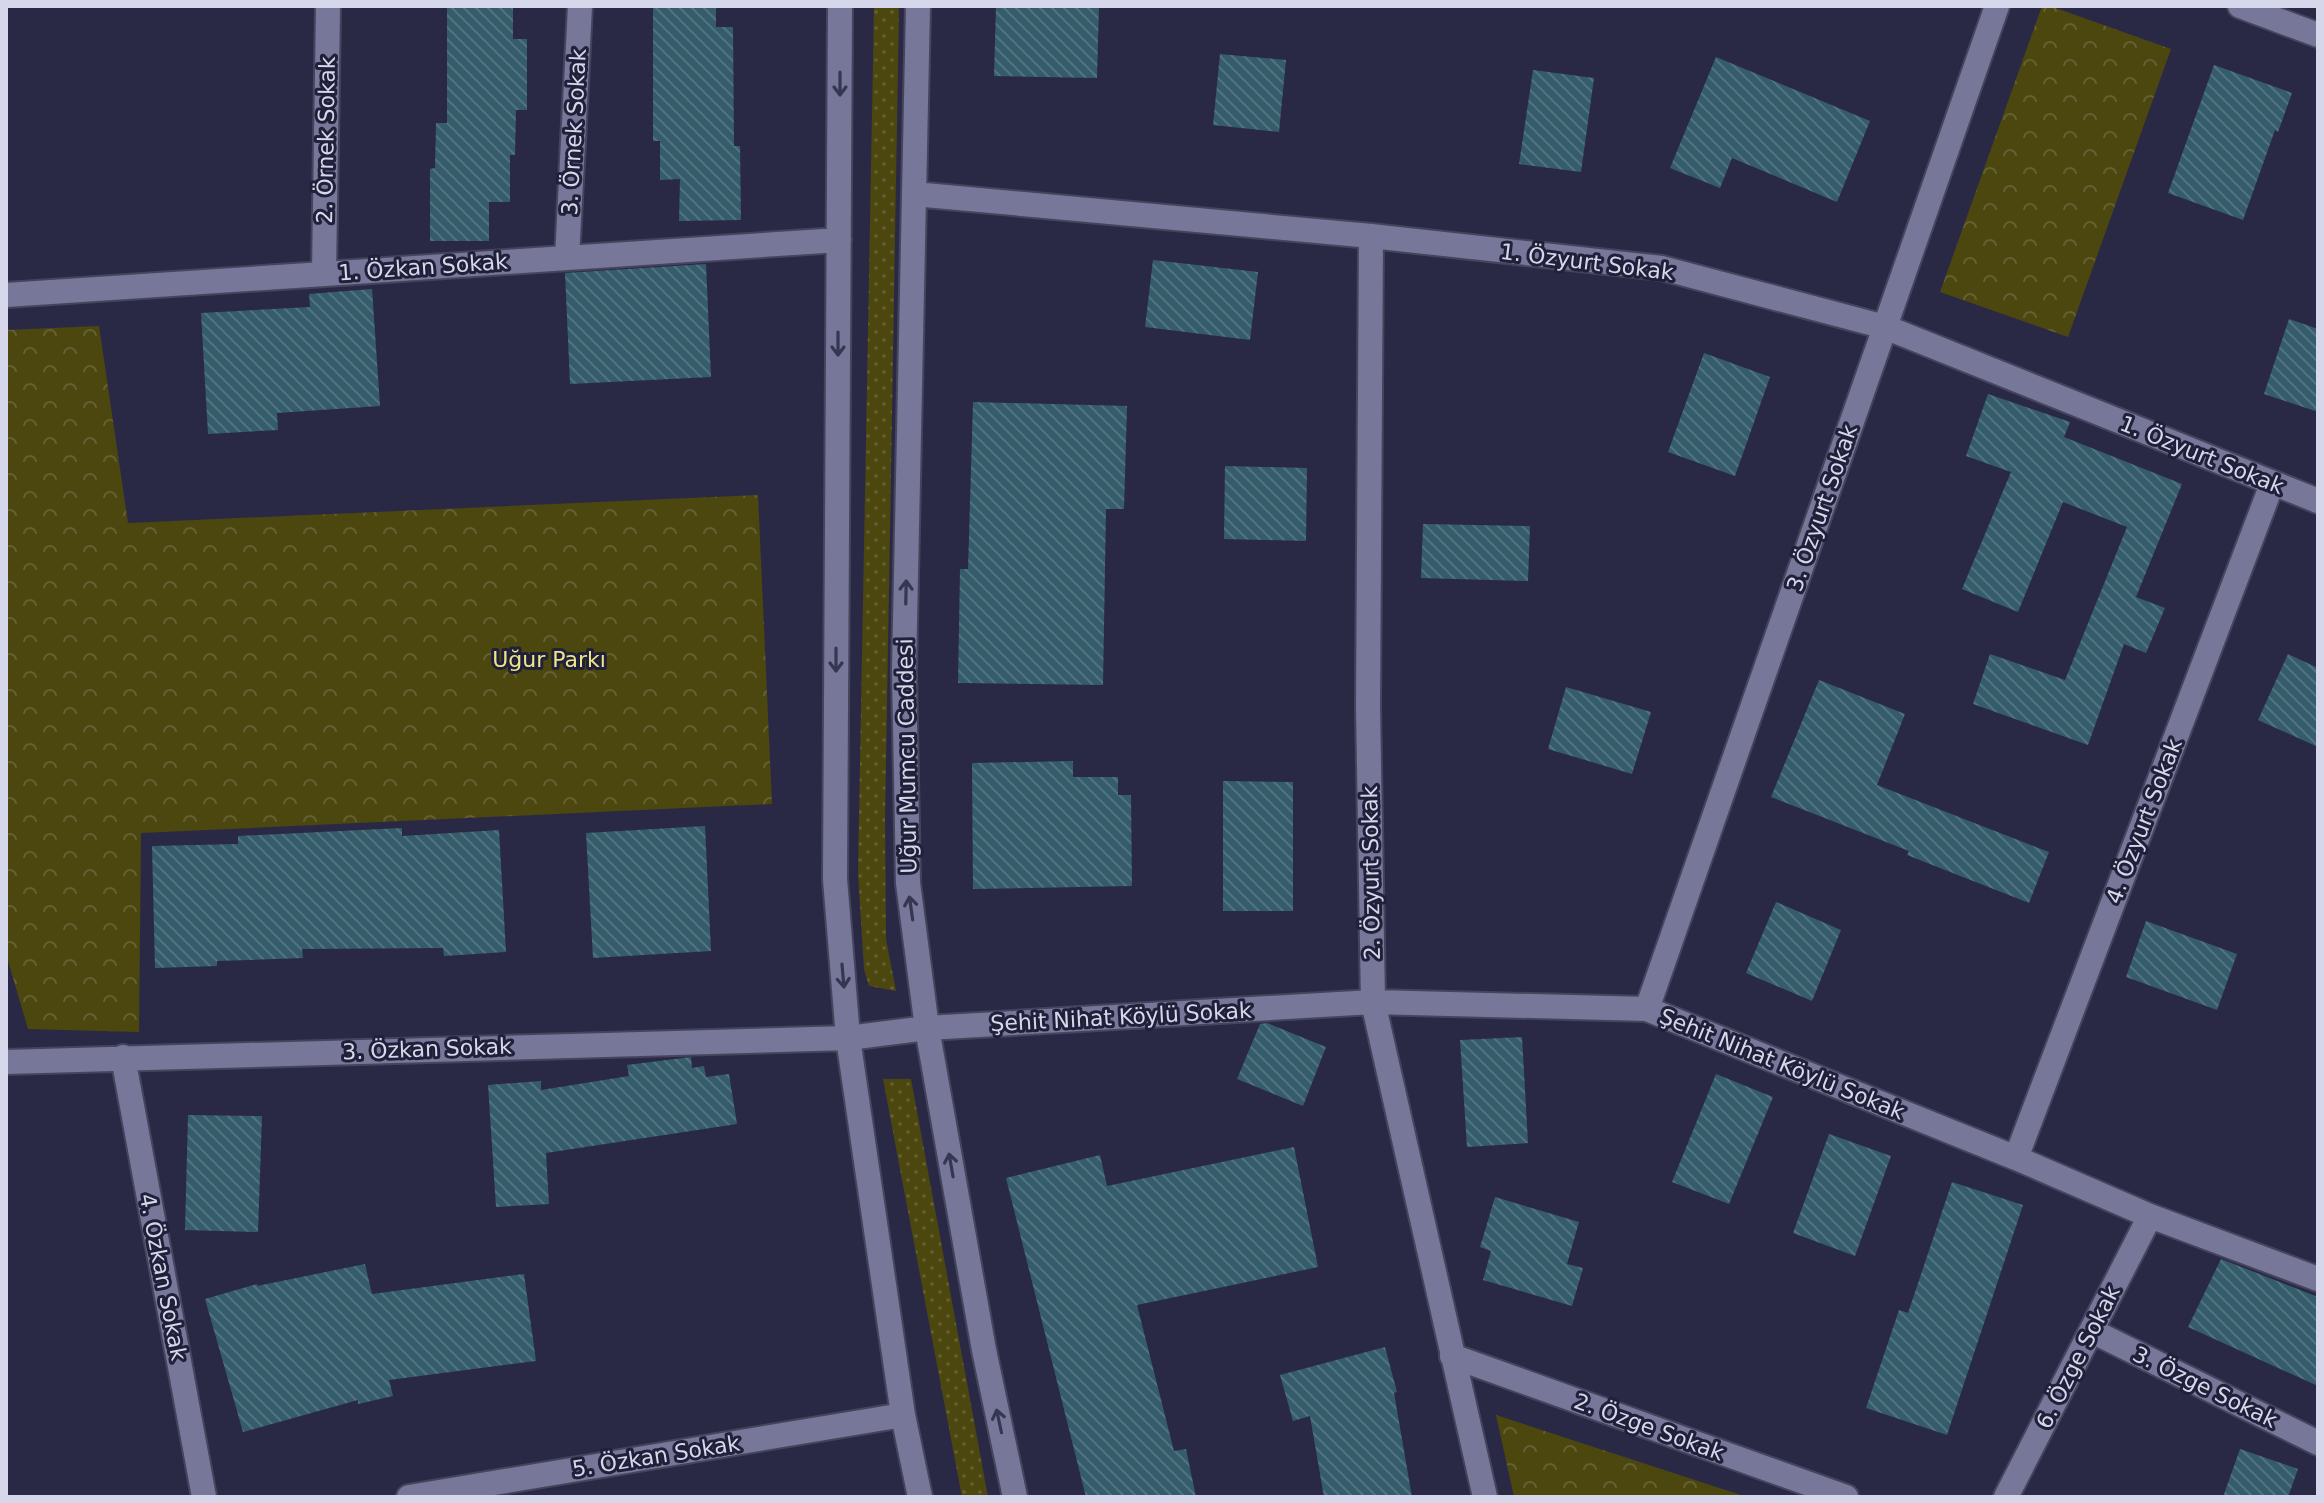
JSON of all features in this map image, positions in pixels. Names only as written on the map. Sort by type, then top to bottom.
[{"type":"street","name":"2. Örnek Sokak","points":[[324,274],[328,6]]},
{"type":"street","name":"3. Örnek Sokak","points":[[567,258],[580,6]]},
{"type":"street","points":[[840,6],[835,879],[848,1038],[903,1415],[920,1497]]},
{"type":"street","name":"Uğur Mumcu Caddesi","points":[[918,6],[904,773],[908,883],[927,1028],[984,1350],[1015,1497]]},
{"type":"street","name":"3. Özyurt Sokak","points":[[1647,1009],[1997,6]]},
{"type":"street","points":[[2240,6],[2318,35]]},
{"type":"street","name":"1. Özyurt Sokak","points":[[914,194],[1371,236],[1662,268],[1885,327],[2318,501]]},
{"type":"street","name":"2. Özyurt Sokak","points":[[1371,236],[1368,706],[1373,1002],[1485,1497]]},
{"type":"street","name":"1. Özkan Sokak","points":[[6,295],[839,240]]},
{"type":"street","name":"4. Özyurt Sokak","points":[[2016,1158],[2272,484]]},
{"type":"street","name":"Şehit Nihat Köylü Sokak","points":[[848,1038],[927,1028],[1373,1002],[1647,1009],[2016,1158],[2150,1216],[2318,1279]]},
{"type":"street","name":"3. Özkan Sokak","points":[[6,1062],[848,1038]]},
{"type":"street","name":"4. Özkan Sokak","points":[[123,1057],[204,1497]]},
{"type":"street","name":"6. Özge Sokak","points":[[2006,1497],[2150,1216]]},
{"type":"street","name":"3. Özge Sokak","points":[[2092,1331],[2318,1443]]},
{"type":"street","name":"2. Özge Sokak","points":[[1452,1356],[1846,1497]]},
{"type":"street","name":"5. Özkan Sokak","points":[[424,1496],[903,1415]]},
{"type":"green space","points":[[874,6],[899,6],[885,819],[886,939],[896,991],[869,986],[864,969],[858,872]]},
{"type":"green space","points":[[2042,6],[2050,6],[2171,49],[2068,337],[1940,292]]},
{"type":"green space","name":"Uğur Parkı","points":[[99,326],[128,523],[758,495],[772,804],[141,833],[139,1032],[28,1029],[6,954],[6,330]]},
{"type":"green space","points":[[883,1079],[911,1079],[988,1497],[962,1497]]},
{"type":"green space","points":[[1496,1415],[1747,1497],[1514,1497]]},
{"type":"building","points":[[447,6],[513,6],[513,39],[527,39],[527,110],[516,110],[515,155],[510,155],[510,202],[489,202],[489,241],[430,241],[430,169],[435,168],[436,123],[447,123]]},
{"type":"building","points":[[653,6],[716,6],[716,27],[733,27],[734,146],[740,146],[741,220],[679,221],[680,179],[660,180],[660,141],[653,141]]},
{"type":"building","points":[[996,6],[1099,6],[1097,78],[994,76]]},
{"type":"building","points":[[1220,54],[1286,60],[1279,132],[1213,125]]},
{"type":"building","points":[[1716,57],[1870,121],[1837,202],[1732,158],[1720,188],[1670,168]]},
{"type":"building","points":[[2214,65],[2292,93],[2278,132],[2275,130],[2243,220],[2168,193]]},
{"type":"building","points":[[1533,70],[1594,78],[1581,172],[1519,164]]},
{"type":"building","points":[[1153,260],[1258,272],[1250,340],[1145,327]]},
{"type":"building","points":[[706,264],[711,377],[570,384],[565,273]]},
{"type":"building","points":[[372,289],[380,406],[277,413],[278,430],[208,434],[201,313],[310,307],[309,294]]},
{"type":"building","points":[[2289,319],[2318,329],[2318,412],[2264,394]]},
{"type":"building","points":[[1704,353],[1770,377],[1735,476],[1668,452]]},
{"type":"building","points":[[1988,394],[2070,422],[2064,437],[2182,484],[2136,597],[2165,608],[2146,653],[2124,644],[2088,745],[1973,704],[1990,654],[2065,680],[2127,527],[2063,502],[2018,612],[1962,589],[2011,472],[1966,456]]},
{"type":"building","points":[[973,402],[1127,406],[1124,509],[1106,509],[1103,685],[958,683],[960,569],[968,569]]},
{"type":"building","points":[[1225,466],[1307,468],[1306,541],[1224,539]]},
{"type":"building","points":[[1423,524],[1530,526],[1528,581],[1421,578]]},
{"type":"building","points":[[2288,654],[2318,668],[2318,747],[2258,720]]},
{"type":"building","points":[[1819,680],[1905,714],[1877,785],[2049,852],[2029,903],[1907,855],[1909,851],[1771,797]]},
{"type":"building","points":[[1566,687],[1651,712],[1632,774],[1548,749]]},
{"type":"building","points":[[1073,761],[1073,777],[1118,777],[1118,795],[1131,795],[1132,886],[973,889],[972,763]]},
{"type":"building","points":[[1223,781],[1293,782],[1293,911],[1223,911]]},
{"type":"building","points":[[705,826],[711,951],[593,958],[586,833]]},
{"type":"building","points":[[402,828],[402,836],[499,830],[506,952],[444,956],[443,948],[302,949],[303,958],[217,961],[217,966],[155,968],[152,846],[238,844],[238,836]]},
{"type":"building","points":[[1776,902],[1841,930],[1812,1001],[1746,973]]},
{"type":"building","points":[[2146,921],[2237,954],[2217,1010],[2126,977]]},
{"type":"building","points":[[1267,1023],[1326,1047],[1303,1106],[1237,1079],[1260,1024]]},
{"type":"building","points":[[1522,1037],[1528,1143],[1467,1147],[1460,1040]]},
{"type":"building","points":[[691,1057],[692,1068],[704,1066],[706,1077],[729,1074],[737,1124],[546,1153],[549,1204],[496,1207],[488,1085],[541,1081],[541,1090],[629,1076],[627,1065]]},
{"type":"building","points":[[1716,1074],[1773,1097],[1729,1204],[1672,1182]]},
{"type":"building","points":[[188,1115],[262,1116],[258,1232],[185,1230]]},
{"type":"building","points":[[1829,1134],[1891,1156],[1855,1256],[1793,1233]]},
{"type":"building","points":[[1294,1147],[1318,1267],[1137,1305],[1174,1451],[1186,1449],[1196,1497],[1086,1497],[1006,1178],[1100,1155],[1107,1186]]},
{"type":"building","points":[[1952,1182],[2023,1205],[1947,1435],[1866,1408],[1899,1310],[1908,1313]]},
{"type":"building","points":[[1495,1197],[1579,1222],[1567,1264],[1583,1268],[1572,1306],[1483,1280],[1491,1251],[1480,1247]]},
{"type":"building","points":[[2221,1259],[2318,1297],[2318,1386],[2188,1327]]},
{"type":"building","points":[[365,1264],[372,1294],[524,1274],[536,1361],[389,1380],[393,1396],[358,1404],[358,1400],[243,1432],[205,1299],[257,1284]]},
{"type":"building","points":[[1385,1347],[1397,1392],[1394,1393],[1412,1497],[1324,1497],[1310,1416],[1293,1421],[1280,1375]]},
{"type":"building","points":[[2240,1449],[2298,1469],[2288,1497],[2223,1497]]}]
